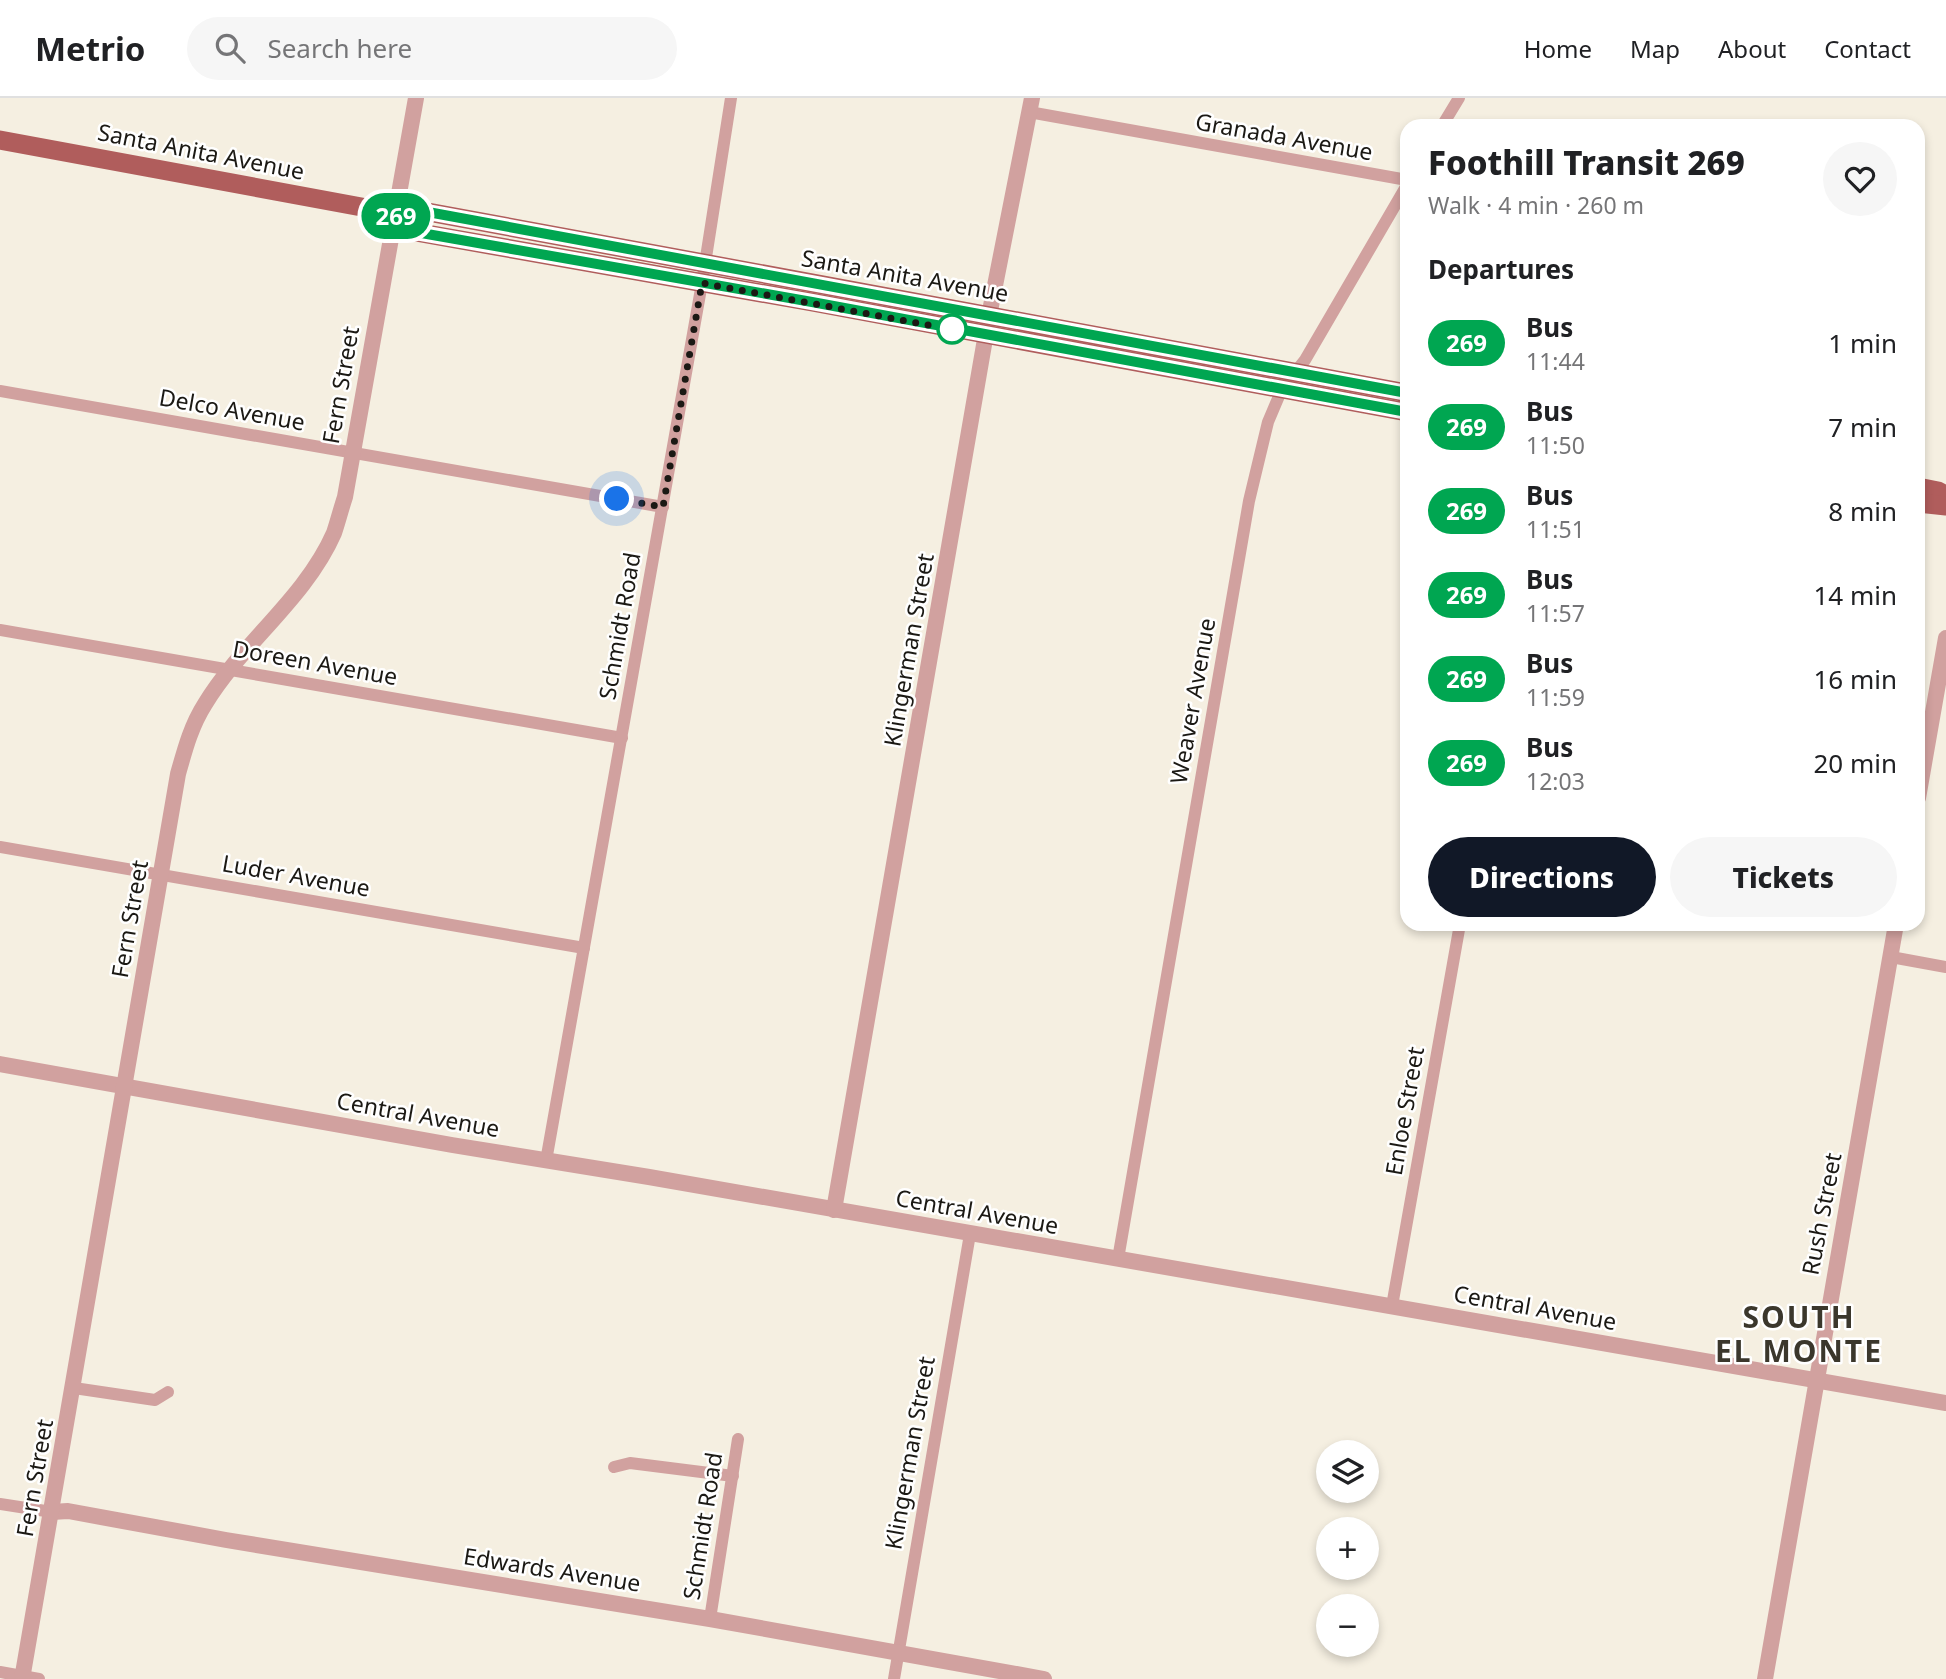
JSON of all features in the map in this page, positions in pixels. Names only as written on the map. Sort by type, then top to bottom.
[{"type":"main road","name":"Santa Anita Avenue","points":[[0,140],[394,213],[410,231],[989,316],[1400,392]]},
{"type":"main road","name":"Santa Anita Avenue","points":[[703,274],[986,336],[1400,411]]},
{"type":"main road","points":[[1925,489],[1946,495]]},
{"type":"main road","points":[[1925,504],[1946,506]]},
{"type":"street","name":"Fern Street","points":[[28,1678],[52,1512],[178,774],[189,735],[205,704],[230,669],[298,590],[333,533],[341,509],[352,453],[416,98]]},
{"type":"street","name":"Schmidt Road","points":[[546,1161],[663,507],[732,98]]},
{"type":"street","points":[[1446,119],[1459,98]]},
{"type":"street","name":"Granada Avenue","points":[[1031,105],[1400,182]]},
{"type":"street","name":"Klingerman Street","points":[[834,1210],[989,316],[1031,105]]},
{"type":"street","name":"Weaver Avenue","points":[[1118,1259],[1249,501],[1265,431],[1282,389],[1296,372],[1400,195]]},
{"type":"street","name":"Delco Avenue","points":[[0,391],[663,507]]},
{"type":"street","name":"Doreen Avenue","points":[[0,630],[622,738]]},
{"type":"street","points":[[1925,758],[1946,638]]},
{"type":"street","name":"Luder Avenue","points":[[0,847],[584,948]]},
{"type":"street","name":"Enloe Street","points":[[1392,1306],[1459,931]]},
{"type":"street","name":"Rush Street","points":[[1765,1679],[1895,931]]},
{"type":"street","points":[[1891,957],[1946,967]]},
{"type":"street","name":"Central Avenue","points":[[0,1064],[1946,1403]]},
{"type":"street","name":"Klingerman Street","points":[[894,1679],[970,1234]]},
{"type":"street","points":[[74,1388],[155,1400],[168,1392]]},
{"type":"street","name":"Schmidt Road","points":[[710,1619],[738,1439]]},
{"type":"street","points":[[614,1467],[630,1463],[733,1476]]},
{"type":"street","points":[[0,1504],[52,1512]]},
{"type":"street","name":"Edwards Avenue","points":[[52,1512],[68,1511],[238,1542],[710,1619],[1044,1679]]},
{"type":"street","points":[[0,1672],[28,1678]]},
{"type":"bus line","name":"269","points":[[1400,392],[417,210],[394,213],[410,231],[1400,411]]},
{"type":"district","name":"SOUTH EL MONTE","points":[[1799,1335]]},
{"type":"route","points":[[617,499],[663,507],[702,283],[960,331],[952,329]]}]
